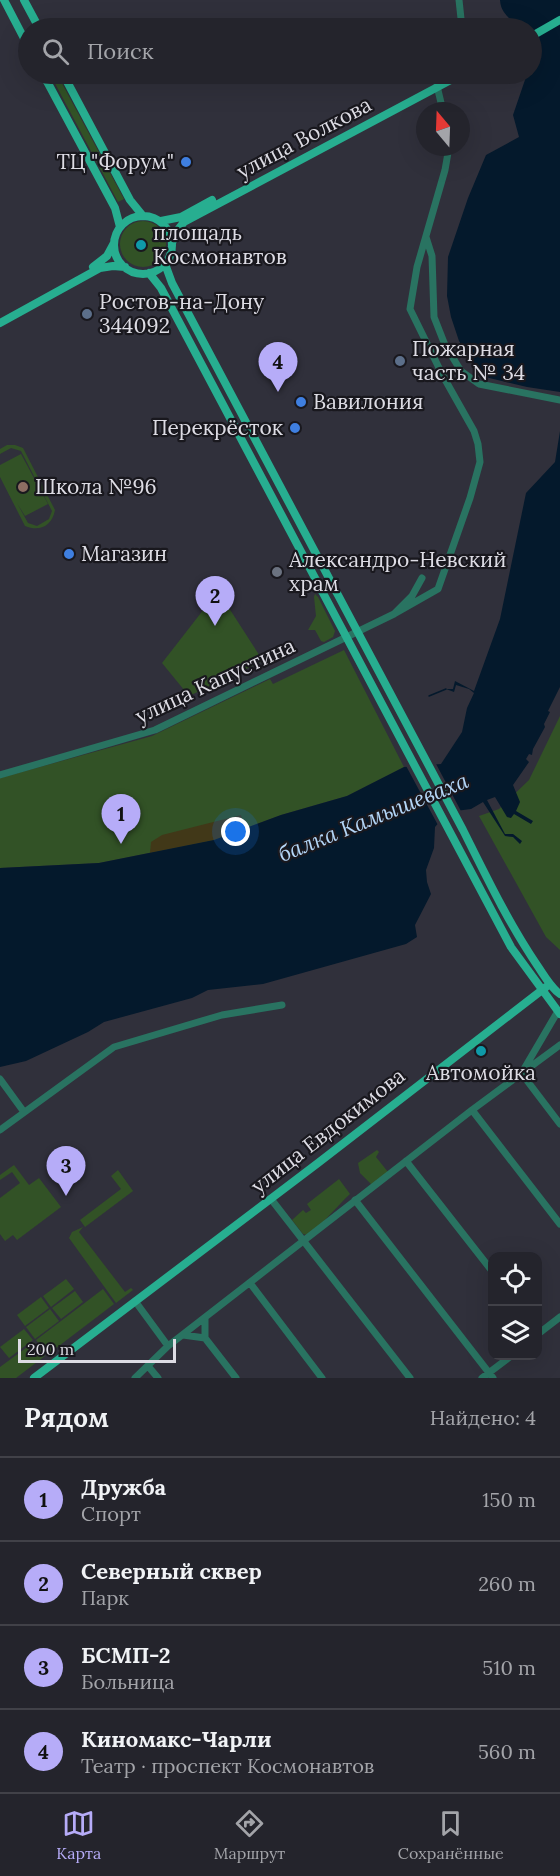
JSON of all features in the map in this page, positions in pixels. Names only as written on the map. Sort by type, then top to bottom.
[{"type":"main road","points":[[4,0],[18,27]]},
{"type":"main road","points":[[24,0],[34,18]]},
{"type":"main road","points":[[542,24],[560,14]]},
{"type":"main road","points":[[542,30],[560,20]]},
{"type":"main road","points":[[48,84],[116,208],[120,227]]},
{"type":"main road","points":[[68,84],[130,200],[143,216]]},
{"type":"main road","name":"улица Волкова","points":[[161,221],[181,217],[431,84]]},
{"type":"main road","name":"улица Волкова","points":[[172,243],[183,222],[441,84]]},
{"type":"main road","points":[[0,318],[98,264],[114,243],[120,227],[129,219],[152,217],[161,221],[170,233],[171,251],[165,264],[158,270],[140,273],[125,267],[100,268],[0,323]]},
{"type":"main road","points":[[114,243],[116,253],[125,267]]},
{"type":"main road","points":[[165,264],[172,283],[522,942],[550,988],[559,1013]]},
{"type":"main road","points":[[148,273],[161,288],[512,947],[550,988]]},
{"type":"main road","name":"улица Евдокимова","points":[[34,1378],[550,988]]},
{"type":"street","points":[[459,0],[461,18]]},
{"type":"street","points":[[437,86],[441,102]]},
{"type":"street","points":[[394,614],[438,589],[470,498],[480,462],[474,431],[410,309],[417,267],[447,156]]},
{"type":"street","points":[[425,235],[432,256],[434,317],[445,345],[461,371],[479,384],[560,400]]},
{"type":"street","name":"улица Капустина","points":[[0,775],[155,730],[394,614],[412,596],[422,579]]},
{"type":"street","points":[[0,1130],[114,1047],[222,1016],[282,1005]]},
{"type":"street","points":[[522,1074],[559,1013]]},
{"type":"street","points":[[135,1378],[168,1346],[472,1110],[560,1045]]},
{"type":"street","points":[[522,1074],[560,1124]]},
{"type":"street","points":[[0,1079],[24,1112]]},
{"type":"street","points":[[472,1110],[560,1224]]},
{"type":"street","points":[[406,1161],[488,1266]]},
{"type":"street","points":[[271,1199],[410,1378]]},
{"type":"street","points":[[356,1200],[491,1375]]},
{"type":"street","points":[[250,1283],[322,1378]]},
{"type":"street","points":[[135,1301],[168,1346]]},
{"type":"street","points":[[542,1329],[560,1317]]},
{"type":"street","points":[[204,1318],[205,1338],[236,1378]]},
{"type":"street","points":[[183,1335],[205,1338]]},
{"type":"street","points":[[482,1378],[491,1375],[507,1360]]},
{"type":"street","points":[[148,1366],[158,1378]]},
{"type":"green space","points":[[55,84],[62,84],[124,199],[118,202]]},
{"type":"green space","points":[[143,221],[152,222],[159,228],[165,235],[165,253],[159,260],[152,266],[143,267],[134,266],[127,260],[121,253],[120,244],[121,235],[127,228],[134,222]]},
{"type":"green space","points":[[7,445],[23,448],[55,510],[48,524],[40,528],[25,526],[0,477],[0,465],[21,454],[48,504],[25,516],[17,503],[28,523],[37,526],[49,519],[52,511],[21,451],[11,448],[0,454],[0,449]]},
{"type":"green space","points":[[218,591],[263,661],[189,696],[162,663]]},
{"type":"green space","points":[[315,594],[335,631],[333,637],[324,642],[315,630],[308,630],[316,616]]},
{"type":"green space","points":[[344,650],[404,767],[347,796],[281,815],[214,840],[99,863],[0,868],[0,778],[152,736],[270,679],[273,684]]},
{"type":"green space","points":[[560,716],[560,950],[546,937],[479,816],[499,809],[529,780]]},
{"type":"green space","points":[[377,1150],[379,1152],[376,1157],[388,1172],[372,1185],[360,1173],[358,1163]]},
{"type":"green space","points":[[14,1165],[29,1185],[39,1178],[61,1207],[17,1240],[13,1235],[5,1241],[0,1234],[0,1198],[20,1183],[12,1172],[0,1180],[0,1175]]},
{"type":"green space","points":[[118,1170],[133,1191],[85,1227],[80,1220],[121,1189],[111,1176]]},
{"type":"green space","points":[[339,1179],[350,1194],[314,1230],[308,1235],[303,1234],[292,1220],[303,1210],[306,1213],[311,1210],[307,1204]]},
{"type":"green space","points":[[83,1227],[79,1232],[125,1292],[131,1288],[133,1290],[116,1303],[69,1238],[72,1232]]},
{"type":"green space","points":[[66,1279],[74,1289],[51,1307],[43,1296]]},
{"type":"green space","points":[[103,1289],[114,1304],[47,1355],[36,1340]]},
{"type":"green space","points":[[75,1291],[83,1302],[61,1319],[52,1308]]},
{"type":"green space","points":[[41,1297],[49,1308],[25,1326],[17,1315]]},
{"type":"green space","points":[[50,1309],[59,1321],[35,1339],[26,1327]]},
{"type":"green space","points":[[24,1329],[33,1340],[9,1358],[0,1347]]},
{"type":"green space","points":[[34,1342],[45,1356],[16,1378],[0,1378],[0,1367]]},
{"type":"sand","points":[[241,815],[243,824],[230,834],[214,840],[150,853],[151,842],[162,835]]},
{"type":"water","points":[[500,0],[560,0],[560,392],[481,376],[459,341],[447,296],[448,257],[468,198],[486,155],[519,137],[513,115],[524,84],[542,84],[542,18],[509,18],[502,9]]},
{"type":"water","name":"балка Камышеваха","points":[[560,431],[560,687],[548,711],[550,712],[544,724],[545,727],[532,755],[529,754],[526,759],[529,762],[513,785],[520,802],[516,811],[533,821],[531,824],[514,814],[511,818],[507,817],[495,797],[487,800],[505,834],[513,834],[522,841],[520,844],[513,837],[505,836],[483,802],[471,809],[448,812],[435,827],[434,848],[426,870],[431,894],[415,925],[417,937],[406,944],[263,984],[208,990],[192,998],[104,1022],[26,1061],[0,1067],[0,868],[99,863],[214,840],[281,815],[347,796],[404,767],[441,764],[462,732],[467,708],[474,693],[456,685],[454,692],[446,689],[453,689],[455,681],[474,691],[500,619],[526,493],[555,462]]},
{"type":"pier","points":[[435,762],[462,813],[449,815],[439,827],[405,764]]},
{"type":"waterway","points":[[429,696],[446,689]]},
{"type":"place","name":"ТЦ \"Форум\"","points":[[186,162]]},
{"type":"place","name":"площадь Космонавтов","points":[[141,245]]},
{"type":"place","name":"Ростов-на-Дону 344092","points":[[87,314]]},
{"type":"place","name":"Пожарная часть № 34","points":[[400,361]]},
{"type":"place","name":"Киномакс-Чарли","points":[[278,392]]},
{"type":"place","name":"Вавилония","points":[[301,402]]},
{"type":"place","name":"Перекрёсток","points":[[295,428]]},
{"type":"place","name":"Школа №96","points":[[23,487]]},
{"type":"place","name":"Магазин","points":[[69,554]]},
{"type":"place","name":"Александро-Невский храм","points":[[277,572]]},
{"type":"place","name":"Северный сквер","points":[[215,626]]},
{"type":"place","name":"Дружба","points":[[121,844]]},
{"type":"place","name":"Автомойка","points":[[481,1051]]},
{"type":"place","name":"БСМП-2","points":[[66,1196]]}]
